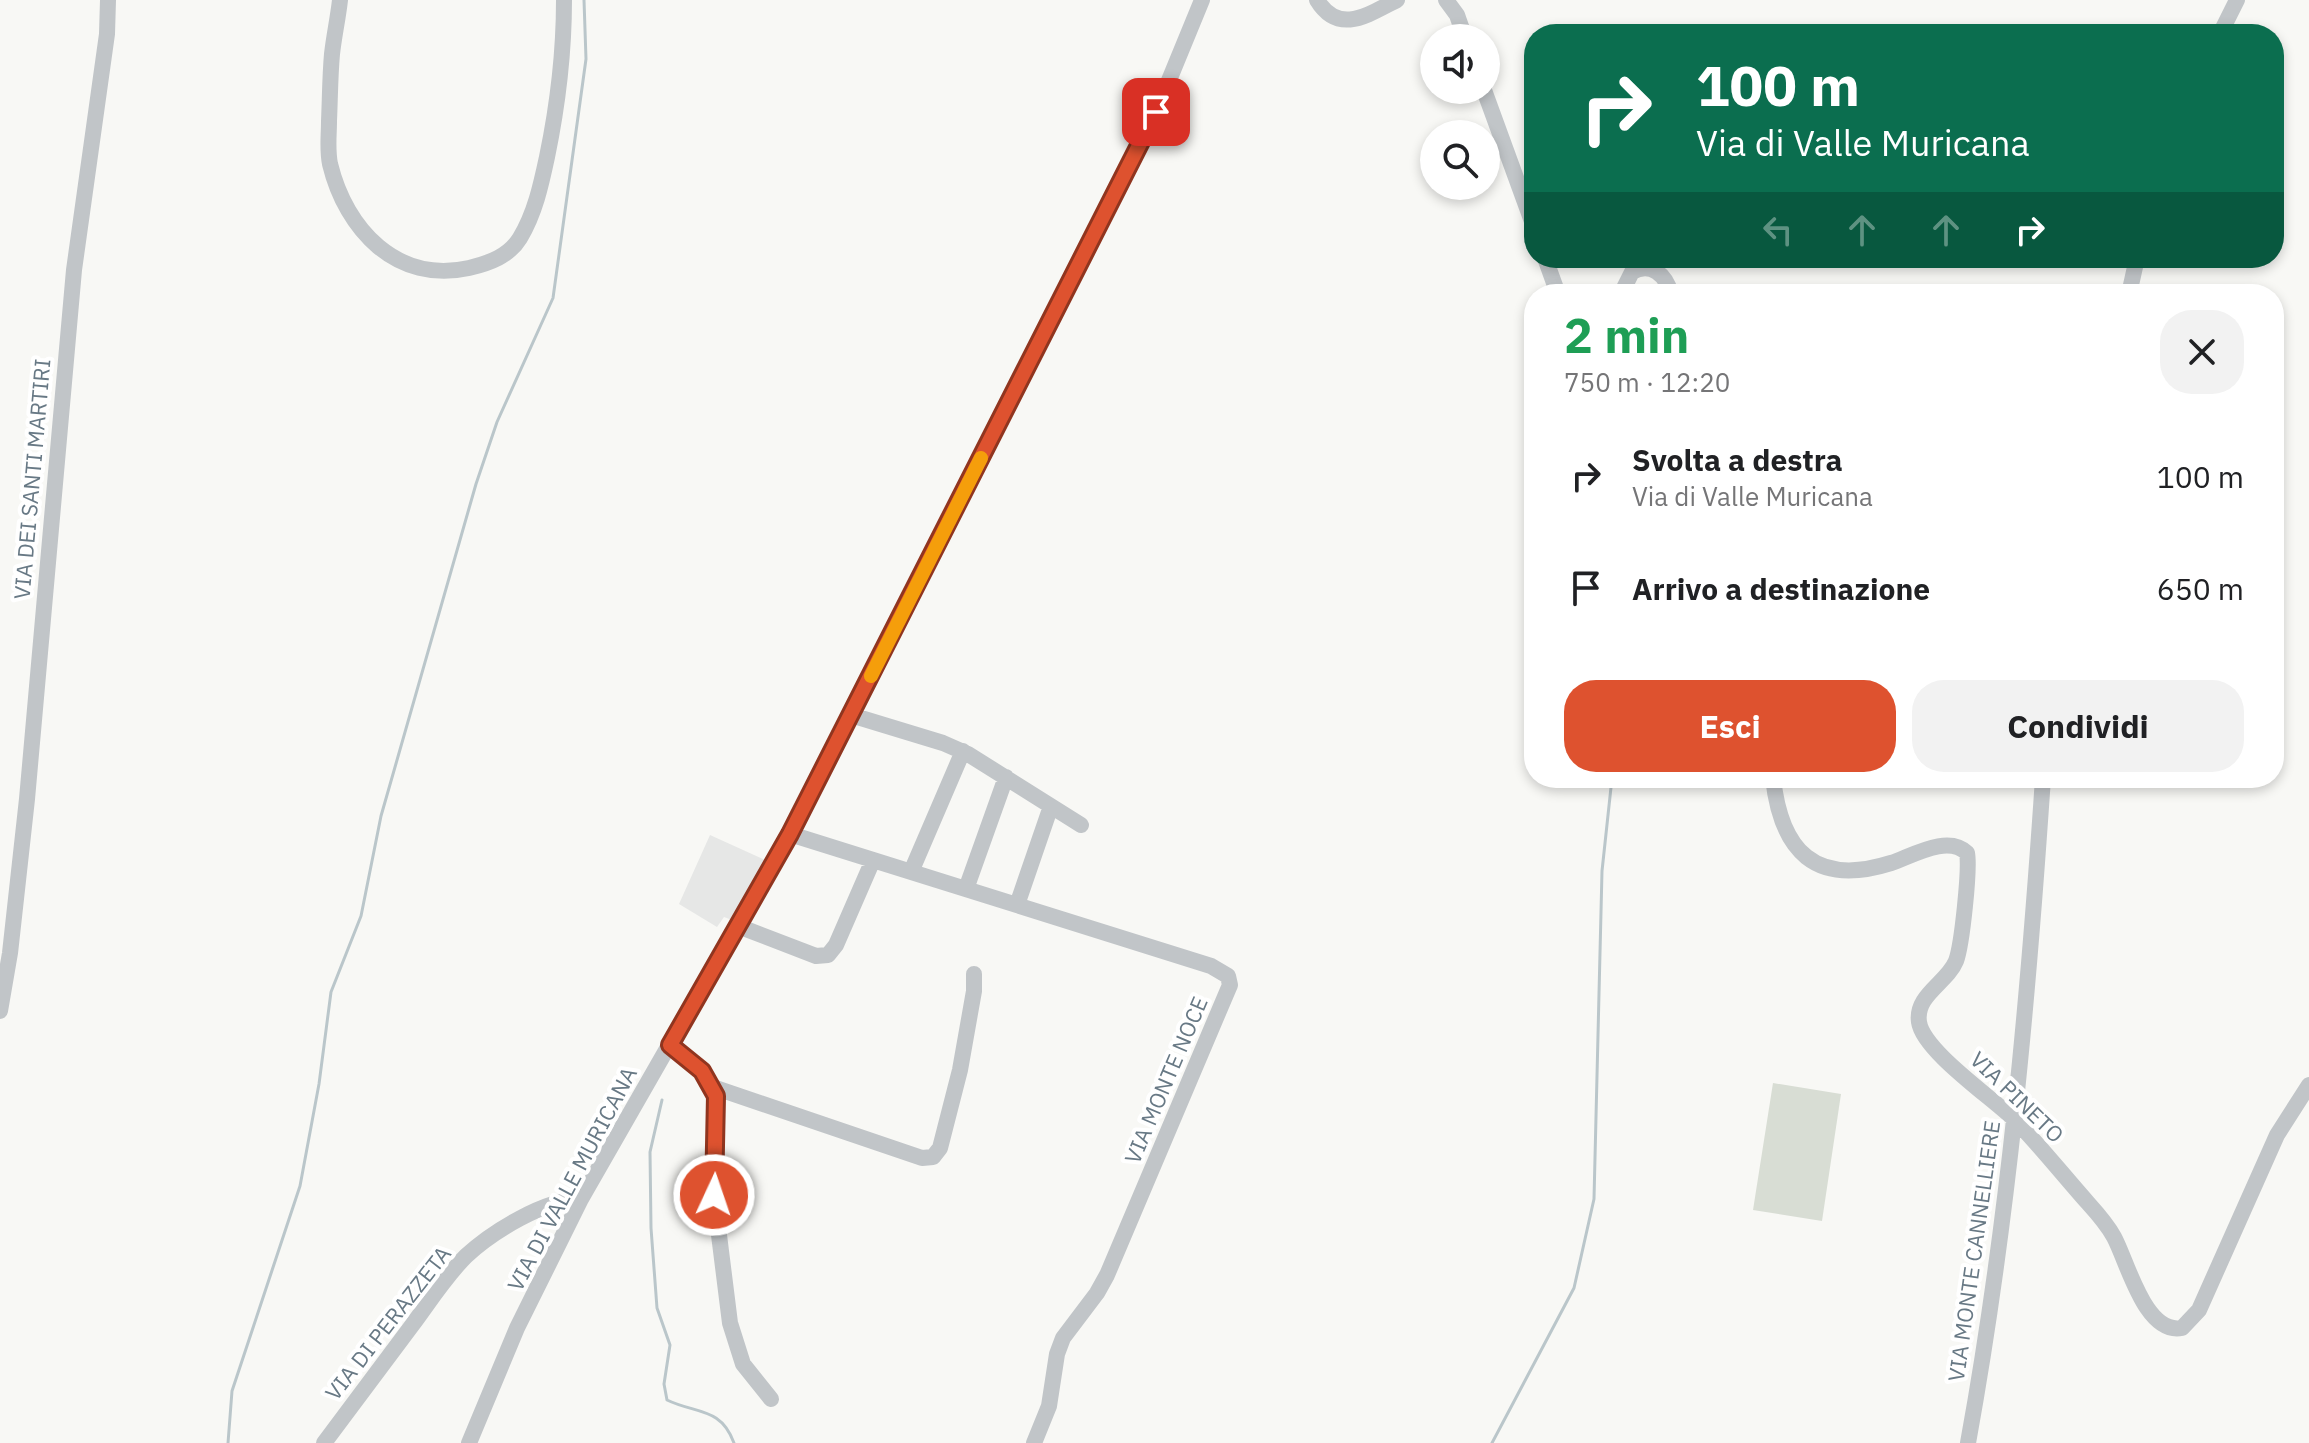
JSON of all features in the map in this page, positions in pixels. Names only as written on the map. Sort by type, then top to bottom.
[{"type":"street","name":"VIA DEI SANTI MARTIRI","points":[[0,1011],[10,953],[27,799],[74,270],[107,34],[108,0]]},
{"type":"street","points":[[340,0],[332,52],[328,140],[336,182],[360,226],[381,251],[412,266],[444,271],[465,269],[495,260],[516,244],[526,228],[538,196],[558,102],[564,0]]},
{"type":"street","name":"VIA DI VALLE MURICANA","points":[[469,1443],[517,1328],[581,1199],[790,834],[851,715],[1156,112],[1202,0]]},
{"type":"street","points":[[1317,0],[1327,13],[1348,21],[1397,0]]},
{"type":"street","points":[[1446,0],[1460,24]]},
{"type":"street","points":[[2225,24],[2237,0]]},
{"type":"street","points":[[1489,104],[1524,200]]},
{"type":"street","points":[[1626,284],[1632,272],[1644,268],[1653,269],[1663,276],[1667,284]]},
{"type":"street","points":[[851,715],[963,751],[1081,825]]},
{"type":"street","points":[[911,872],[963,751]]},
{"type":"street","points":[[966,889],[1006,777]]},
{"type":"street","name":"VIA PINETO","points":[[1775,788],[1788,834],[1802,854],[1817,865],[1834,868],[1875,867],[1946,845],[1959,846],[1967,853],[1956,961],[1921,1005],[1919,1025],[1926,1039],[1941,1055],[2015,1120],[2111,1231],[2150,1313],[2163,1325],[2176,1329],[2187,1325],[2199,1310],[2269,1150],[2285,1119],[2309,1085]]},
{"type":"street","name":"VIA MONTE CANNELLIERE","points":[[1968,1443],[2015,1120],[2042,788]]},
{"type":"street","points":[[1017,905],[1051,806]]},
{"type":"street","name":"VIA MONTE NOCE","points":[[790,834],[1219,969],[1228,976],[1230,982],[1107,1275],[1063,1338],[1057,1354],[1049,1406],[1034,1443]]},
{"type":"street","points":[[738,926],[816,956],[828,955],[836,945],[873,860]]},
{"type":"street","points":[[713,1087],[922,1158],[933,1157],[940,1148],[960,1070],[974,991],[974,974]]},
{"type":"street","points":[[670,1045],[702,1071],[713,1087],[718,1103],[714,1195],[730,1323],[743,1364],[771,1399]]},
{"type":"street","name":"VIA DI PERAZZETA","points":[[324,1443],[435,1293],[469,1254],[494,1234],[542,1208],[581,1199]]},
{"type":"shaded area","points":[[710,835],[765,860],[732,920],[724,917],[717,927],[679,904]]},
{"type":"shaded area","points":[[1773,1083],[1841,1094],[1822,1221],[1753,1210]]},
{"type":"waterway","points":[[228,1443],[232,1391],[300,1186],[319,1084],[331,992],[361,916],[381,816],[476,484],[497,422],[553,298],[586,59],[584,0]]},
{"type":"waterway","points":[[1492,1443],[1574,1288],[1594,1199],[1602,871],[1611,788]]},
{"type":"waterway","points":[[662,1100],[650,1152],[651,1228],[657,1308],[670,1345],[664,1384],[667,1400],[715,1417],[729,1431],[734,1443]]},
{"type":"slow traffic","points":[[871,676],[981,458]]},
{"type":"route","points":[[714,1195],[716,1096],[702,1071],[670,1045],[790,834],[1156,112]]}]
